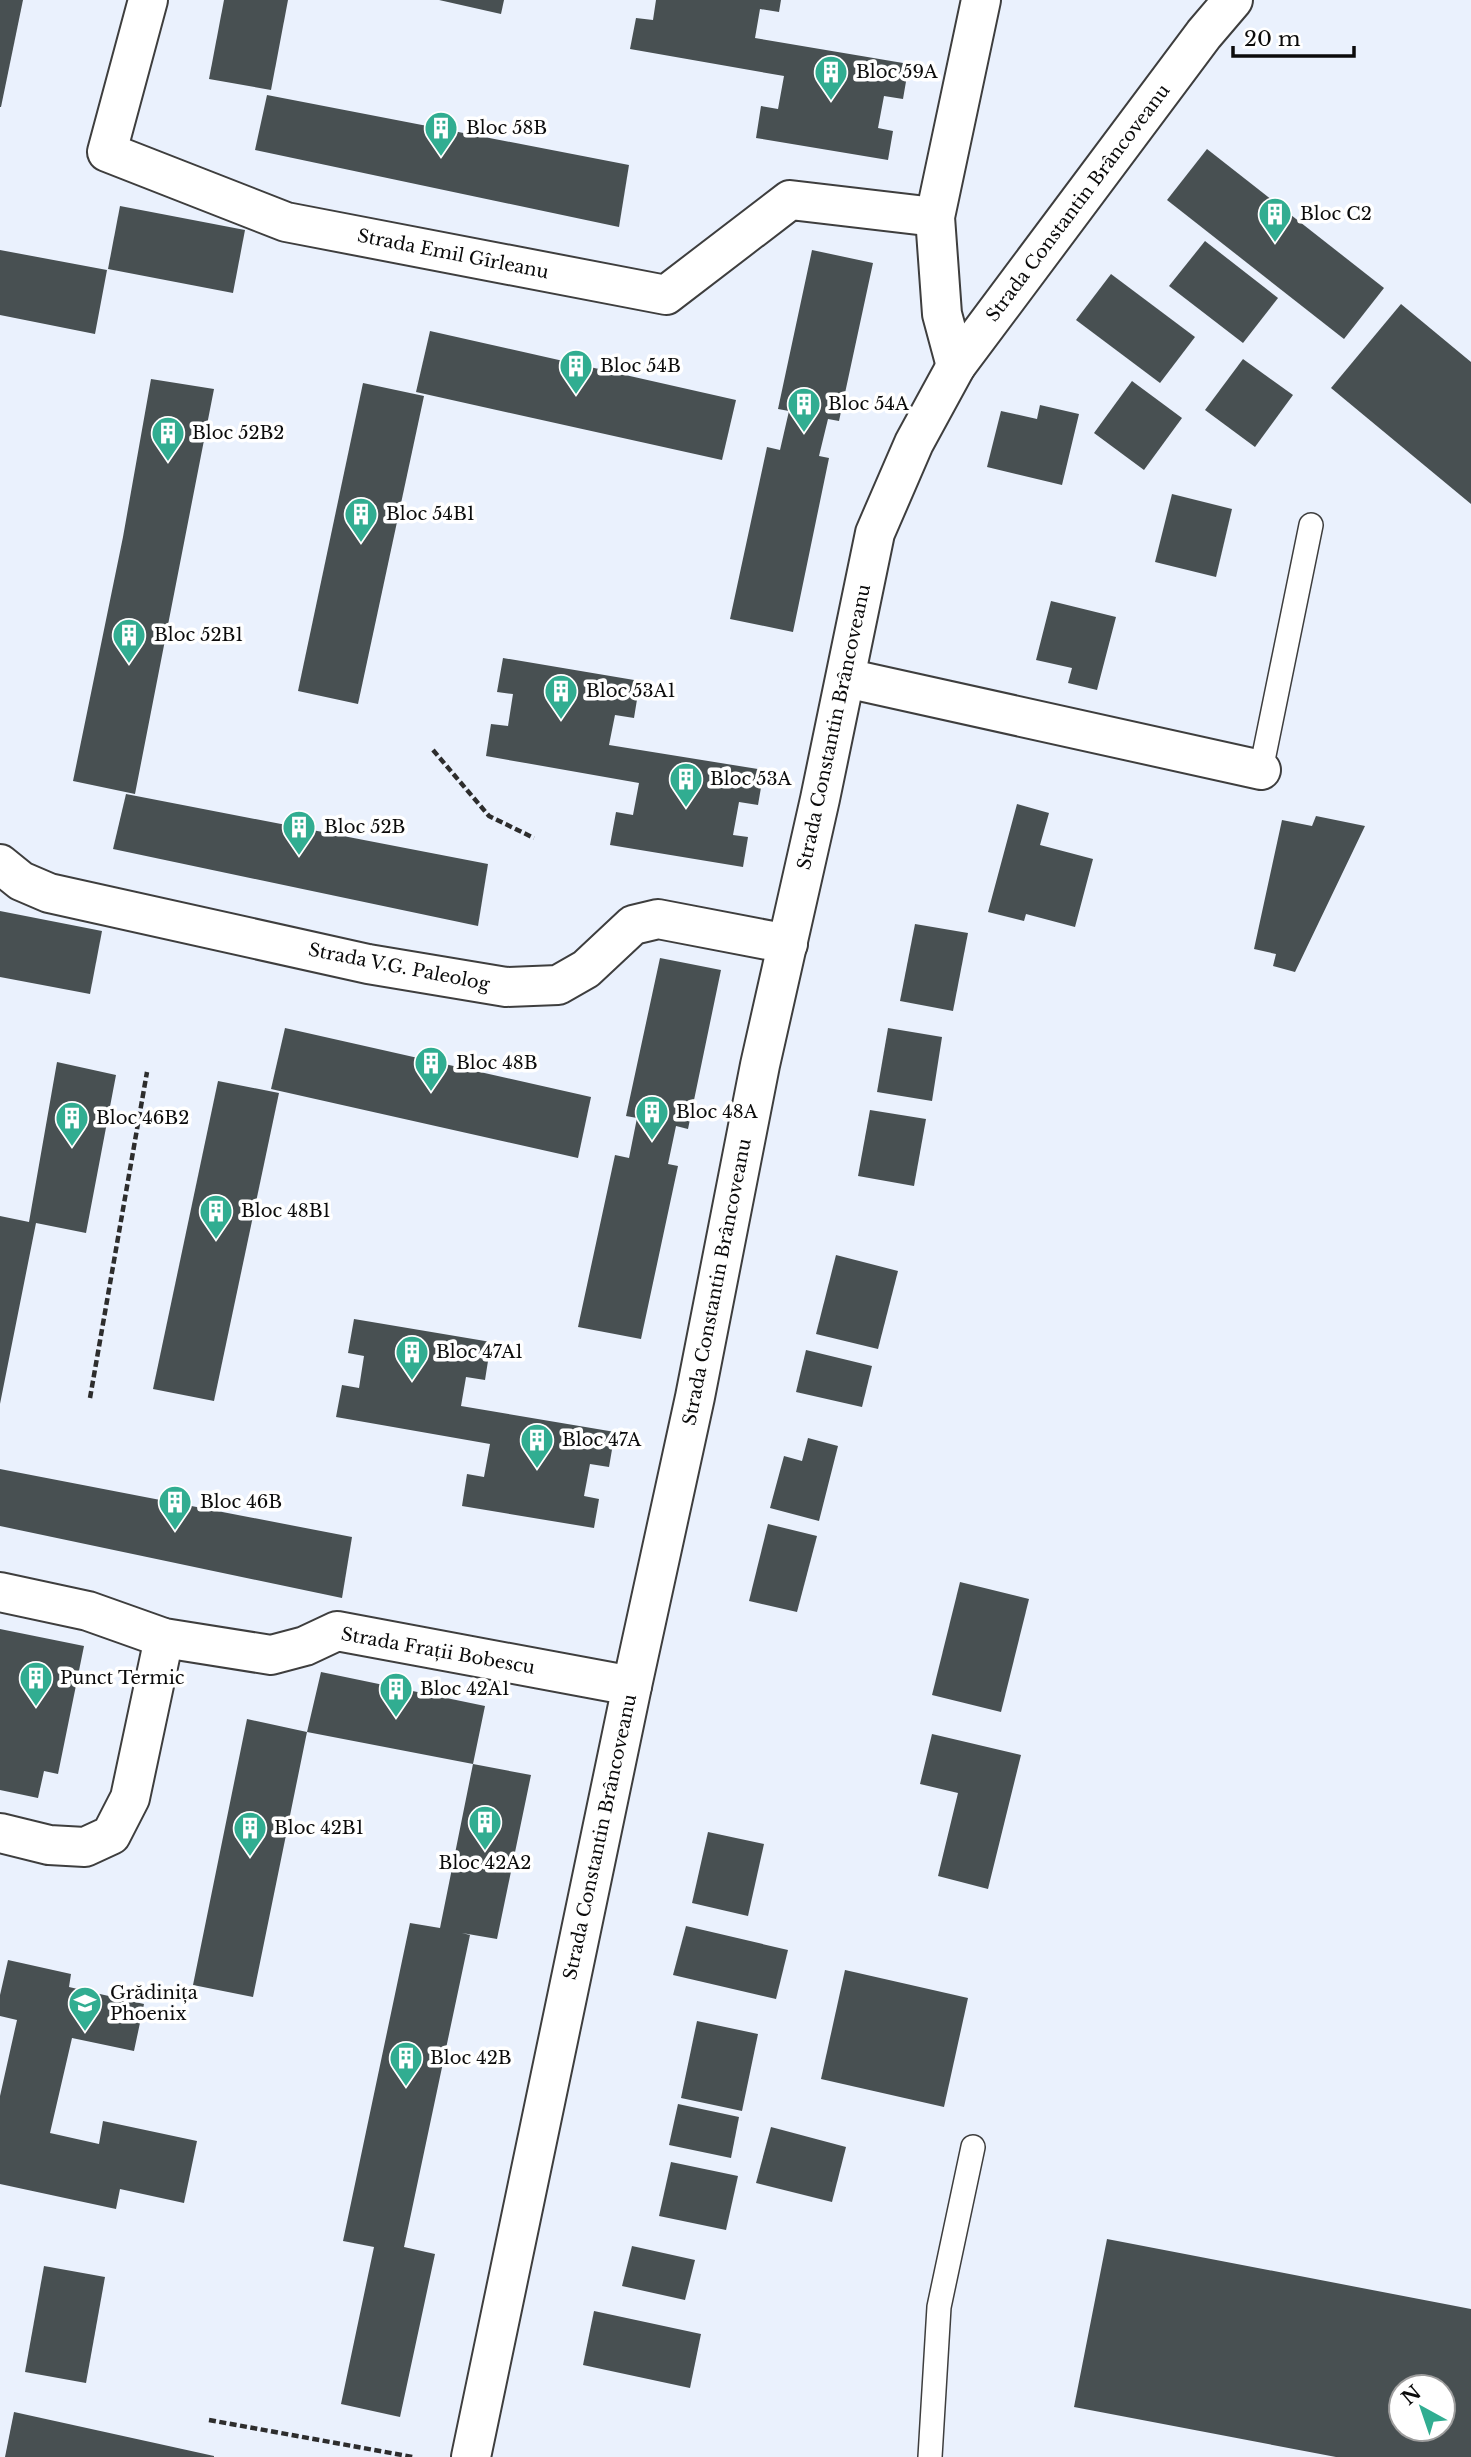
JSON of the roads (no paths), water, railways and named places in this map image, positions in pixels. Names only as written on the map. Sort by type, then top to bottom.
[{"type":"street","name":"Strada Emil Gîrleanu","points":[[148,0],[107,152],[286,222],[666,295],[790,200],[935,217]]},
{"type":"street","points":[[956,366],[942,314],[935,217],[981,0]]},
{"type":"street","name":"Strada Constantin Brâncoveanu","points":[[471,2457],[695,1397],[760,1065],[846,678],[875,533],[914,443],[956,366],[1204,34],[1233,0]]},
{"type":"street","points":[[846,678],[1261,770]]},
{"type":"street","name":"Strada V.G. Paleolog","points":[[0,864],[21,881],[48,892],[368,964],[506,987],[558,985],[586,968],[633,925],[659,919],[788,944]]},
{"type":"street","name":"Strada Frații Bobescu","points":[[0,1592],[88,1611],[164,1638],[271,1655],[305,1646],[337,1631],[632,1686]]},
{"type":"street","points":[[0,1833],[49,1845],[85,1847],[111,1835],[130,1798],[164,1638]]},
{"type":"lane","points":[[1261,770],[1311,525]]},
{"type":"lane","points":[[930,2457],[939,2307],[973,2147]]},
{"type":"place","name":"Bloc 59A","points":[[831,102]]},
{"type":"place","name":"Bloc 58B","points":[[441,158]]},
{"type":"place","name":"Bloc C2","points":[[1275,244]]},
{"type":"place","name":"Bloc 54B","points":[[576,396]]},
{"type":"place","name":"Bloc 54A","points":[[804,434]]},
{"type":"place","name":"Bloc 52B2","points":[[168,463]]},
{"type":"place","name":"Bloc 54B1","points":[[361,544]]},
{"type":"place","name":"Bloc 52B1","points":[[129,665]]},
{"type":"place","name":"Bloc 53A1","points":[[561,721]]},
{"type":"place","name":"Bloc 53A","points":[[686,809]]},
{"type":"place","name":"Bloc 52B","points":[[299,857]]},
{"type":"place","name":"Bloc 48B","points":[[431,1093]]},
{"type":"place","name":"Bloc 48A","points":[[652,1142]]},
{"type":"place","name":"Bloc 46B2","points":[[72,1148]]},
{"type":"place","name":"Bloc 48B1","points":[[216,1241]]},
{"type":"place","name":"Bloc 47A1","points":[[412,1382]]},
{"type":"place","name":"Bloc 47A","points":[[537,1470]]},
{"type":"place","name":"Bloc 46B","points":[[175,1532]]},
{"type":"place","name":"Punct Termic","points":[[36,1708]]},
{"type":"place","name":"Bloc 42A1","points":[[396,1719]]},
{"type":"place","name":"Bloc 42A2","points":[[485,1852]]},
{"type":"place","name":"Bloc 42B1","points":[[250,1858]]},
{"type":"place","name":"Grădinița Phoenix","points":[[85,2033]]},
{"type":"place","name":"Bloc 42B","points":[[406,2088]]}]
